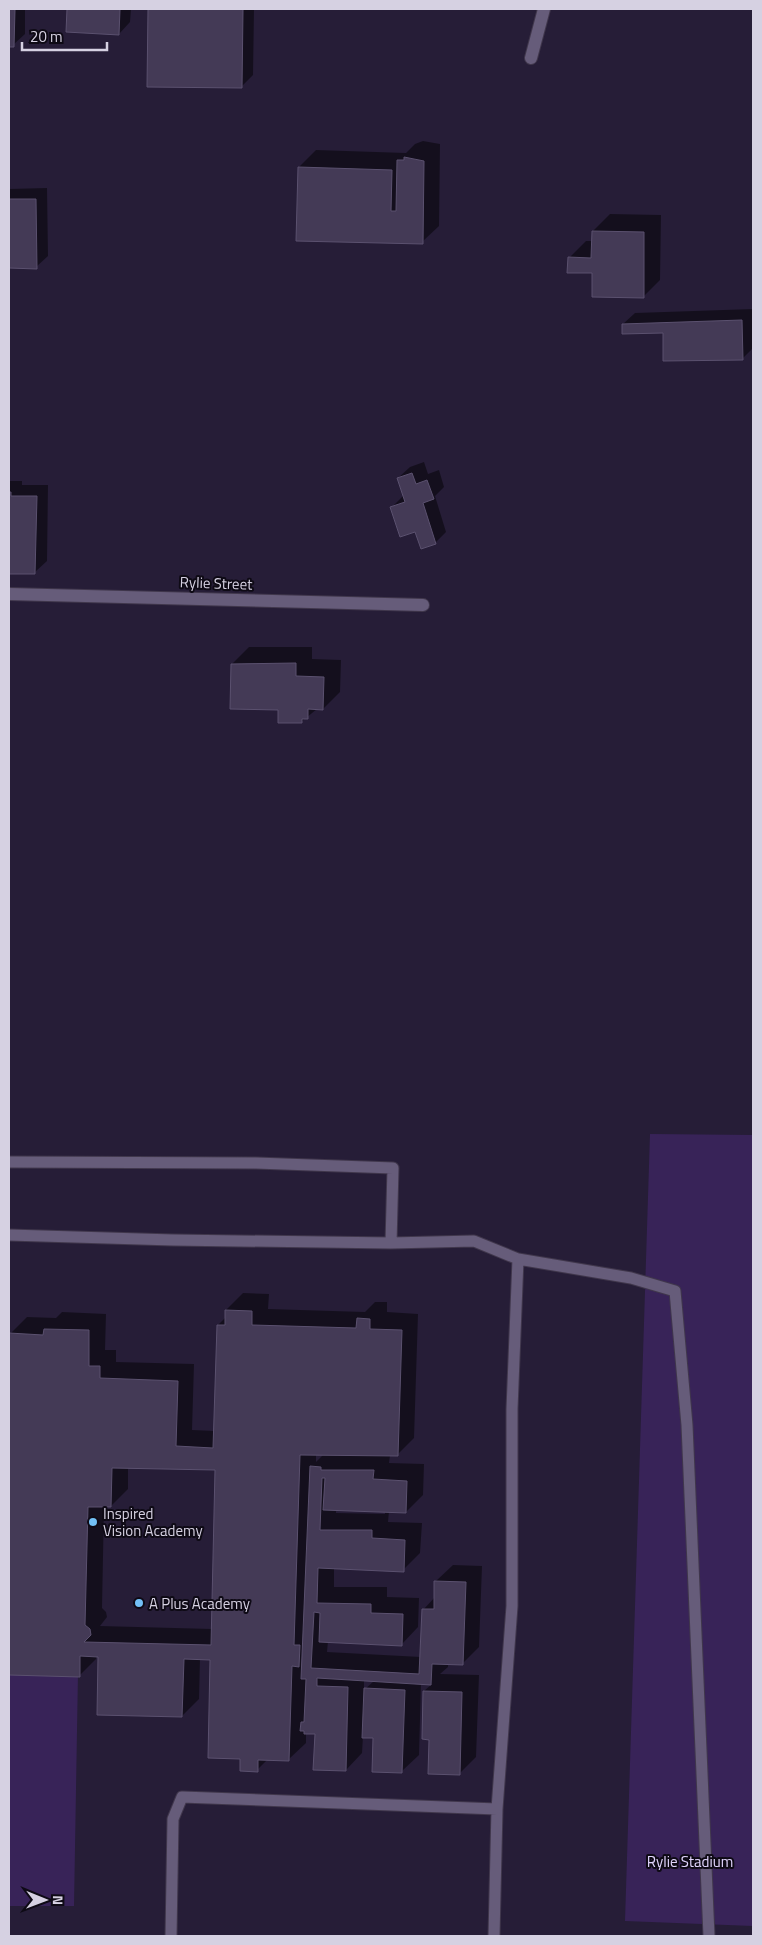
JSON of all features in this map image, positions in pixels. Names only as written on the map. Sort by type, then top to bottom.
[{"type":"street","points":[[531,58],[544,9]]},
{"type":"street","name":"Rylie Street","points":[[9,594],[423,605]]},
{"type":"lane","points":[[9,1162],[256,1163],[394,1168],[391,1243]]},
{"type":"lane","points":[[9,1235],[173,1240],[391,1243],[474,1241],[518,1258],[631,1278],[676,1291],[687,1425],[709,1936]]},
{"type":"lane","points":[[494,1936],[497,1809],[512,1606],[512,1409],[518,1258]]},
{"type":"lane","points":[[171,1936],[173,1819],[182,1797],[497,1809]]},
{"type":"green space","name":"Rylie Stadium","points":[[650,1134],[753,1135],[753,1926],[625,1921]]},
{"type":"green space","points":[[9,1670],[78,1673],[74,1906],[9,1906]]},
{"type":"building","points":[[9,9],[15,9],[14,47],[9,47]]},
{"type":"building","points":[[67,9],[120,9],[119,35],[66,32]]},
{"type":"building","points":[[148,9],[243,9],[242,88],[147,87]]},
{"type":"building","points":[[404,157],[424,161],[423,244],[296,241],[298,167],[392,170],[391,211],[396,211],[397,160],[404,160]]},
{"type":"building","points":[[9,199],[36,199],[37,269],[9,268]]},
{"type":"building","points":[[592,231],[644,232],[644,298],[592,297],[592,273],[567,273],[568,257],[591,258]]},
{"type":"building","points":[[742,320],[743,360],[663,361],[663,333],[622,334],[622,324]]},
{"type":"building","points":[[412,473],[416,484],[427,480],[434,499],[423,503],[436,544],[421,549],[415,532],[400,537],[390,507],[405,502],[397,478]]},
{"type":"building","points":[[9,492],[11,492],[11,496],[37,496],[35,574],[9,574]]},
{"type":"building","points":[[296,663],[296,676],[324,677],[323,710],[308,709],[308,719],[302,719],[302,723],[278,723],[278,710],[230,709],[231,664]]},
{"type":"building","points":[[225,1310],[252,1311],[252,1325],[356,1328],[357,1318],[370,1319],[370,1329],[402,1330],[398,1456],[300,1455],[294,1645],[300,1645],[299,1667],[292,1666],[289,1761],[258,1760],[258,1772],[240,1771],[240,1759],[208,1758],[210,1660],[184,1659],[182,1717],[97,1715],[98,1657],[80,1656],[80,1677],[9,1675],[9,1333],[43,1335],[44,1329],[89,1330],[89,1366],[100,1366],[100,1378],[178,1381],[176,1446],[213,1448],[217,1325],[225,1325]],"holes":[[[112,1468],[215,1470],[211,1645],[84,1642],[91,1635],[90,1629],[85,1625],[88,1507],[111,1507]]]},
{"type":"building","points":[[310,1466],[321,1467],[321,1470],[374,1470],[373,1479],[407,1481],[406,1513],[323,1510],[325,1478],[322,1478],[320,1530],[372,1530],[372,1538],[405,1540],[404,1572],[318,1568],[317,1603],[371,1604],[371,1613],[403,1614],[402,1646],[319,1642],[320,1613],[314,1612],[311,1668],[419,1674],[422,1609],[434,1609],[434,1581],[466,1582],[463,1665],[432,1664],[431,1685],[317,1678],[317,1686],[348,1687],[346,1771],[313,1770],[315,1734],[304,1734],[304,1731],[300,1731],[301,1722],[304,1722],[306,1679],[301,1679]]},
{"type":"building","points":[[364,1688],[405,1690],[402,1773],[372,1772],[373,1738],[362,1738]]},
{"type":"building","points":[[423,1691],[462,1692],[460,1775],[428,1774],[429,1740],[422,1739]]},
{"type":"place","name":"Inspired Vision Academy","points":[[93,1522]]},
{"type":"place","name":"A Plus Academy","points":[[139,1603]]}]
